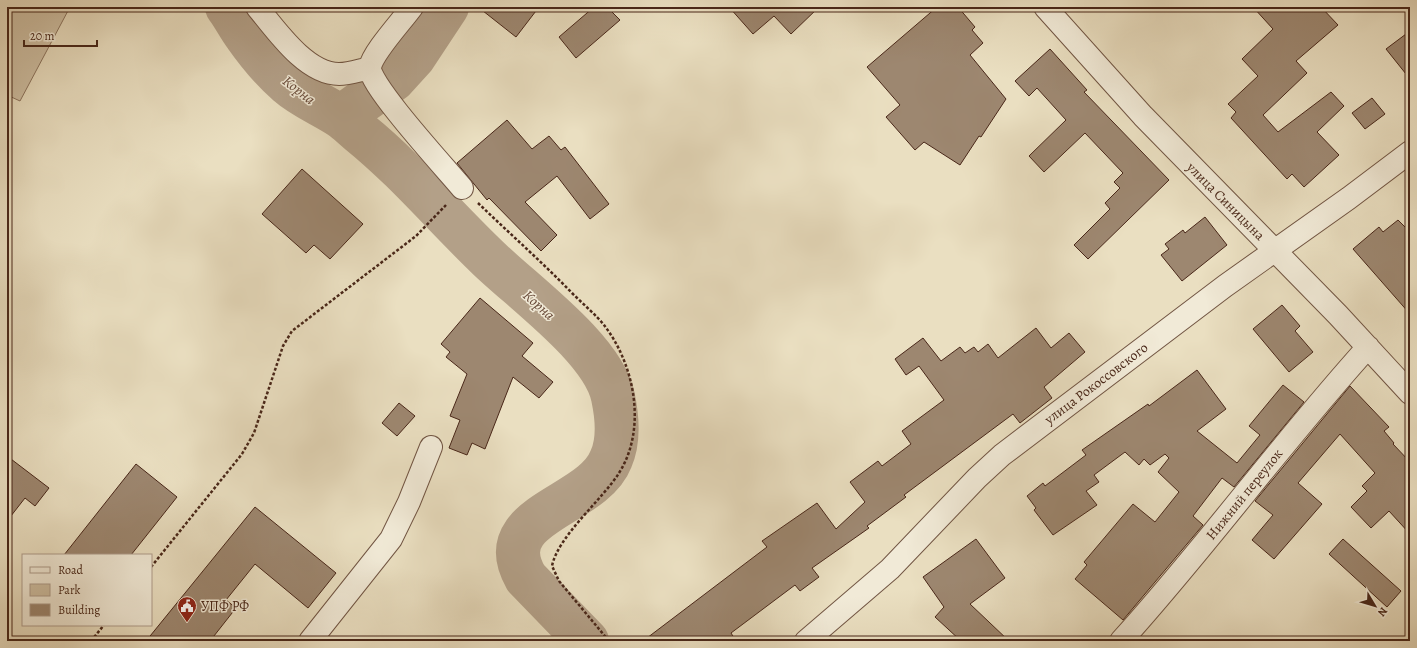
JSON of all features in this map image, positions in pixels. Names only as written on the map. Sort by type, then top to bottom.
[{"type":"street","points":[[257,7],[299,55],[313,66],[325,71],[339,74],[371,74]]},
{"type":"street","points":[[371,74],[379,50],[412,7]]},
{"type":"street","name":"улица Синицына","points":[[1045,7],[1143,116],[1275,250],[1410,393]]},
{"type":"street","points":[[371,74],[389,102],[456,194]]},
{"type":"street","name":"улица Рокоссовского","points":[[806,641],[890,570],[977,478],[1002,455],[1225,286],[1349,198],[1410,152]]},
{"type":"street","name":"Нижний переулок","points":[[1121,641],[1173,583],[1272,460],[1368,347]]},
{"type":"street","points":[[310,641],[391,539],[409,502],[431,447]]},
{"type":"path","points":[[152,566],[242,454],[254,433],[283,346],[292,331],[425,227],[456,194],[561,282],[603,325],[619,350],[632,388],[635,416],[631,448],[618,475],[558,548],[552,566],[559,581],[609,641]]},
{"type":"path","points":[[91,641],[103,626]]},
{"type":"green space","points":[[7,7],[70,7],[20,101],[7,95]]},
{"type":"building","points":[[478,7],[539,7],[516,37]]},
{"type":"building","points":[[594,7],[607,7],[620,20],[576,58],[559,37]]},
{"type":"building","points":[[729,7],[819,7],[791,34],[774,16],[753,34]]},
{"type":"building","points":[[937,7],[958,7],[975,27],[972,30],[983,43],[970,55],[1006,99],[981,137],[979,136],[960,165],[924,142],[915,150],[886,117],[900,105],[867,67]]},
{"type":"building","points":[[1253,7],[1321,7],[1338,25],[1296,61],[1307,73],[1263,115],[1278,132],[1331,92],[1344,106],[1317,132],[1339,155],[1304,187],[1292,174],[1287,179],[1231,118],[1236,112],[1228,104],[1258,76],[1242,59],[1273,29]]},
{"type":"building","points":[[1410,31],[1410,79],[1386,49]]},
{"type":"building","points":[[1050,49],[1087,90],[1084,92],[1169,180],[1088,259],[1074,245],[1110,209],[1105,203],[1120,188],[1114,182],[1123,173],[1085,133],[1044,172],[1029,156],[1066,120],[1037,88],[1029,96],[1015,81]]},
{"type":"building","points":[[1372,98],[1385,114],[1365,129],[1352,113]]},
{"type":"building","points":[[507,120],[532,149],[549,136],[561,150],[565,147],[609,204],[590,219],[557,176],[525,202],[557,235],[541,251],[489,198],[487,200],[457,163]]},
{"type":"building","points":[[302,169],[363,224],[330,259],[314,245],[306,253],[262,214]]},
{"type":"building","points":[[1205,217],[1227,245],[1182,281],[1161,255],[1169,249],[1165,244],[1183,230],[1185,233]]},
{"type":"building","points":[[1398,220],[1410,232],[1410,314],[1353,249],[1379,227],[1383,232]]},
{"type":"building","points":[[480,298],[533,343],[522,356],[553,382],[539,398],[513,377],[485,449],[472,443],[467,455],[449,448],[460,420],[450,416],[467,374],[446,357],[450,352],[441,344]]},
{"type":"building","points":[[1282,305],[1300,326],[1295,331],[1313,352],[1289,372],[1253,329]]},
{"type":"building","points":[[1036,328],[1051,348],[1069,333],[1085,352],[1044,387],[1052,398],[1020,423],[1013,414],[904,495],[906,497],[867,526],[869,528],[812,568],[819,577],[800,591],[795,585],[731,633],[736,641],[643,641],[767,547],[762,541],[817,503],[836,529],[865,502],[850,482],[878,461],[882,466],[911,444],[902,431],[944,400],[919,366],[906,375],[895,359],[923,338],[941,361],[960,347],[965,353],[974,347],[978,352],[988,344],[998,358]]},
{"type":"building","points":[[1197,370],[1226,409],[1197,431],[1237,463],[1260,435],[1249,426],[1283,385],[1304,402],[1234,487],[1222,478],[1193,516],[1203,525],[1123,620],[1075,579],[1087,565],[1084,562],[1133,504],[1155,522],[1179,492],[1158,472],[1169,458],[1165,454],[1150,465],[1144,459],[1139,465],[1125,452],[1094,475],[1099,482],[1086,491],[1097,505],[1053,535],[1034,510],[1036,508],[1027,496],[1043,483],[1045,486],[1086,455],[1082,450],[1148,404],[1149,406]]},
{"type":"building","points":[[1350,386],[1389,427],[1384,431],[1394,443],[1393,444],[1410,462],[1410,534],[1389,511],[1371,528],[1351,507],[1367,491],[1362,486],[1375,473],[1340,434],[1298,483],[1322,504],[1274,559],[1252,540],[1273,515],[1255,501]]},
{"type":"building","points":[[399,403],[415,416],[397,436],[382,423]]},
{"type":"building","points":[[7,456],[49,488],[35,506],[25,498],[7,521]]},
{"type":"building","points":[[136,464],[177,497],[132,554],[65,554]]},
{"type":"building","points":[[255,507],[336,573],[308,608],[255,564],[226,600],[236,608],[210,641],[146,641]]},
{"type":"building","points":[[976,539],[1005,578],[970,604],[1009,641],[961,641],[935,617],[944,607],[923,577]]},
{"type":"building","points":[[1343,539],[1401,591],[1387,607],[1329,554]]},
{"type":"waterway","name":"Корна","points":[[227,7],[255,49],[282,79],[300,93],[343,119],[393,162],[488,258],[560,322],[594,360],[606,379],[613,397],[616,412],[616,436],[614,452],[611,459],[600,476],[532,525],[521,539],[518,556],[526,578],[587,641]]},
{"type":"waterway","points":[[341,117],[394,79],[414,57],[447,7]]},
{"type":"place","name":"УПФ РФ","points":[[187,623]]}]
